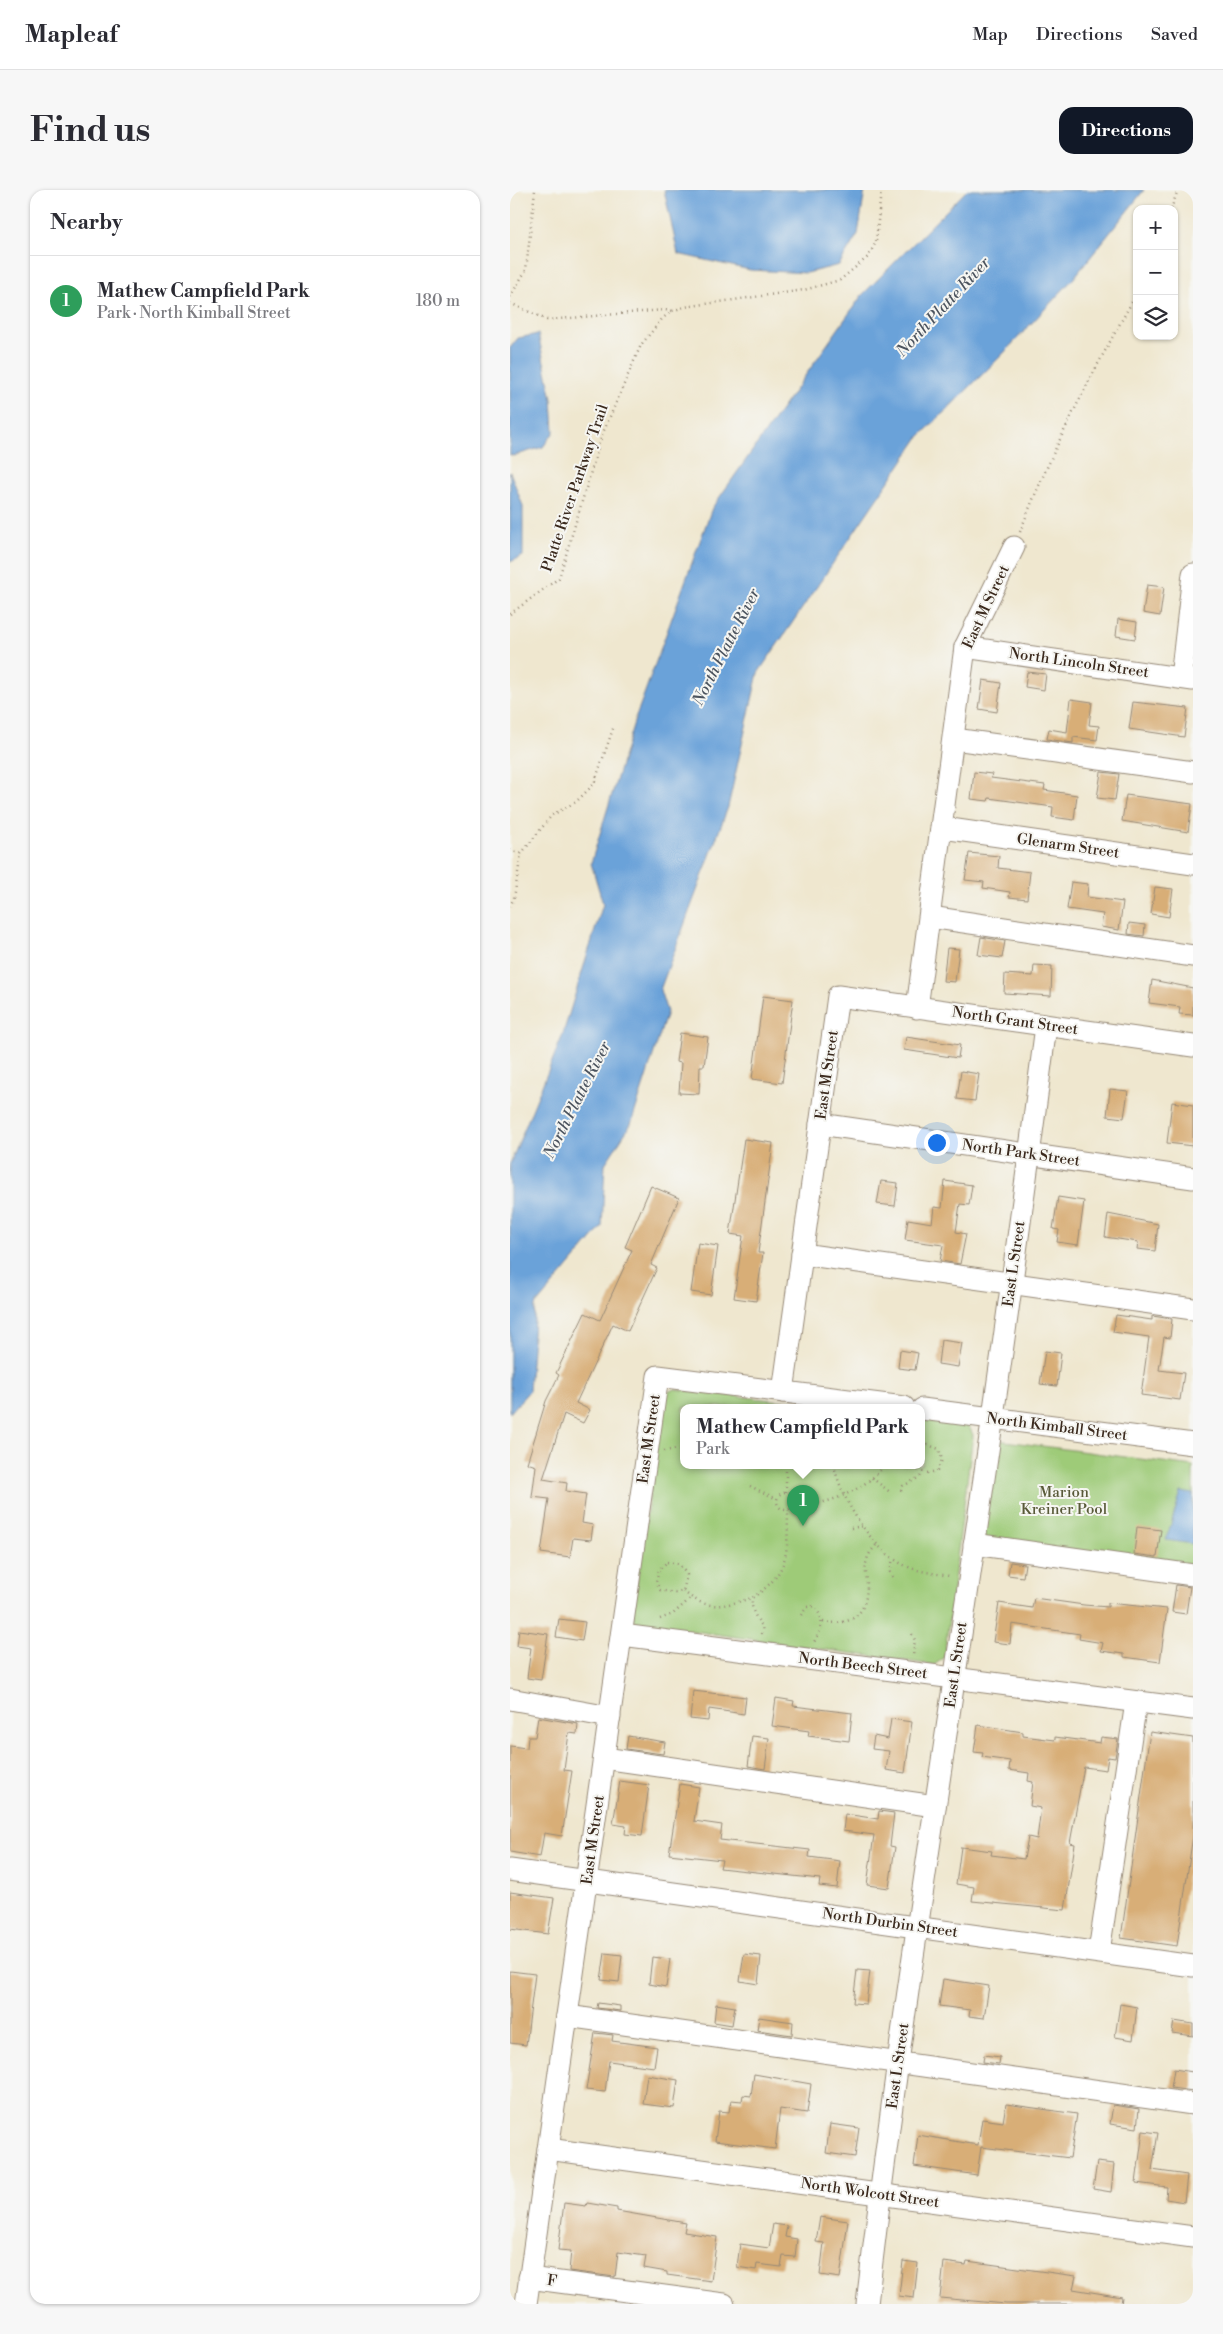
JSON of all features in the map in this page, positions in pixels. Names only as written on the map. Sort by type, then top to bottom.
[{"type":"street","name":"East M Street","points":[[917,1008],[943,828],[965,647],[1014,547]]},
{"type":"street","points":[[1187,679],[1193,581]]},
{"type":"street","name":"North Lincoln Street","points":[[965,647],[1187,679]]},
{"type":"street","points":[[954,739],[1193,772]]},
{"type":"street","name":"Glenarm Street","points":[[943,828],[1193,864]]},
{"type":"street","points":[[930,917],[1193,956]]},
{"type":"street","name":"East M Street","points":[[526,2304],[658,1376],[783,1392],[838,996]]},
{"type":"street","name":"North Grant Street","points":[[838,996],[1193,1046]]},
{"type":"street","name":"East L Street","points":[[867,2304],[880,2194],[917,1926],[955,1678],[1046,1026]]},
{"type":"street","name":"North Park Street","points":[[820,1124],[1193,1178]]},
{"type":"street","points":[[802,1254],[1193,1309]]},
{"type":"street","points":[[783,1392],[880,1404]]},
{"type":"street","name":"North Kimball Street","points":[[925,1410],[1193,1444]]},
{"type":"street","points":[[974,1544],[1193,1574]]},
{"type":"street","name":"North Beech Street","points":[[622,1635],[1193,1709]]},
{"type":"street","points":[[510,1699],[610,1716]]},
{"type":"street","points":[[1100,1952],[1136,1702]]},
{"type":"street","points":[[604,1758],[935,1806]]},
{"type":"street","name":"North Durbin Street","points":[[510,1870],[587,1879],[1193,1966]]},
{"type":"street","points":[[567,2016],[1193,2104]]},
{"type":"street","name":"North Wolcott Street","points":[[548,2149],[1193,2237]]},
{"type":"street","name":"F","points":[[529,2278],[724,2304]]},
{"type":"path","points":[[510,297],[526,270],[535,190]]},
{"type":"path","name":"Platte River Parkway Trail","points":[[510,614],[559,578],[602,435],[641,346],[662,319],[672,311],[684,306],[804,290],[840,280],[868,257],[876,242],[881,190]]},
{"type":"path","points":[[1172,205],[1178,190]]},
{"type":"path","name":"East M Street","points":[[1014,547],[1047,464],[1089,378],[1136,295]]},
{"type":"path","points":[[510,303],[547,320],[664,310],[672,311]]},
{"type":"path","points":[[510,906],[514,898],[521,854],[552,815],[576,802],[594,784],[614,726]]},
{"type":"path","points":[[510,850],[521,854]]},
{"type":"path","points":[[918,1469],[927,1473],[937,1471],[942,1460],[939,1449],[928,1446],[925,1448]]},
{"type":"path","points":[[662,1453],[677,1449],[680,1450]]},
{"type":"path","points":[[786,1469],[786,1492]]},
{"type":"path","points":[[835,1469],[843,1494],[877,1544],[893,1559],[920,1570],[950,1576]]},
{"type":"path","points":[[683,1591],[702,1605],[710,1606],[725,1605],[752,1598],[772,1582],[786,1558],[788,1510],[794,1505],[823,1502],[843,1494],[872,1478],[881,1469]]},
{"type":"path","points":[[901,1492],[903,1486],[920,1477],[923,1472]]},
{"type":"path","points":[[872,1478],[890,1492]]},
{"type":"path","points":[[750,1486],[777,1499]]},
{"type":"path","points":[[788,1510],[779,1508],[777,1499],[780,1494],[786,1492],[794,1496],[794,1505]]},
{"type":"path","points":[[851,1528],[864,1526]]},
{"type":"path","points":[[823,1622],[841,1624],[851,1621],[858,1614],[866,1594],[865,1568],[867,1558],[877,1544]]},
{"type":"path","points":[[893,1559],[890,1572],[893,1577]]},
{"type":"path","points":[[668,1562],[680,1564],[686,1575],[683,1591],[675,1593],[660,1590],[656,1582],[658,1570],[668,1562]]},
{"type":"path","points":[[660,1619],[673,1614],[691,1598]]},
{"type":"path","points":[[752,1598],[751,1606],[755,1617],[763,1627],[761,1634]]},
{"type":"path","points":[[801,1615],[807,1607],[814,1606],[820,1613],[823,1622],[821,1631],[814,1642]]},
{"type":"path","points":[[912,1634],[916,1640],[913,1657]]},
{"type":"green space","points":[[674,1389],[807,1404],[680,1404],[680,1469],[925,1469],[925,1417],[967,1422],[973,1435],[944,1658],[934,1665],[637,1623],[632,1617],[664,1394]]},
{"type":"green space","name":"Marion Kreiner Pool","points":[[997,1440],[1193,1466],[1193,1569],[983,1541]]},
{"type":"water","points":[[664,190],[865,190],[858,234],[839,265],[807,273],[750,270],[678,254]]},
{"type":"water","name":"North Platte River","points":[[967,190],[1144,190],[1073,279],[1000,357],[919,437],[758,673],[728,807],[660,990],[667,1012],[631,1124],[605,1164],[602,1227],[535,1306],[529,1391],[510,1413],[510,1164],[562,1037],[603,904],[591,863],[634,722],[712,508],[862,295]]},
{"type":"water","points":[[538,334],[552,399],[554,432],[543,447],[513,456],[510,455],[510,348],[518,338]]},
{"type":"water","points":[[510,472],[523,506],[523,556],[510,562]]},
{"type":"water","points":[[1181,1492],[1193,1494],[1193,1544],[1166,1540]]},
{"type":"building","points":[[1147,585],[1164,587],[1160,616],[1143,613]]},
{"type":"building","points":[[1118,619],[1137,622],[1135,639],[1116,636]]},
{"type":"building","points":[[1027,672],[1046,674],[1044,690],[1025,687]]},
{"type":"building","points":[[983,680],[1001,683],[997,712],[979,709]]},
{"type":"building","points":[[1071,699],[1092,702],[1089,725],[1099,726],[1097,740],[1073,737],[1073,743],[1047,739],[1049,729],[1067,732]]},
{"type":"building","points":[[1133,702],[1188,708],[1184,737],[1129,729]]},
{"type":"building","points":[[974,772],[992,774],[991,778],[1045,785],[1044,790],[1077,795],[1074,820],[1052,817],[1053,807],[989,798],[988,801],[971,799]]},
{"type":"building","points":[[1101,772],[1119,774],[1115,800],[1097,798]]},
{"type":"building","points":[[1126,795],[1192,804],[1188,832],[1122,821]]},
{"type":"building","points":[[969,853],[999,856],[998,868],[1030,872],[1027,899],[1009,897],[1010,892],[983,888],[984,882],[965,880]]},
{"type":"building","points":[[1071,882],[1088,884],[1087,897],[1123,902],[1119,930],[1101,927],[1103,914],[1067,909]]},
{"type":"building","points":[[1155,887],[1173,889],[1169,917],[1151,914]]},
{"type":"building","points":[[1129,923],[1145,925],[1144,936],[1128,934]]},
{"type":"building","points":[[981,937],[1005,941],[1002,958],[978,955]]},
{"type":"building","points":[[947,948],[959,949],[955,982],[943,981]]},
{"type":"building","points":[[1034,965],[1052,966],[1051,996],[1004,993],[1005,974],[1033,976]]},
{"type":"building","points":[[1152,980],[1193,988],[1193,1015],[1179,1014],[1180,1007],[1149,1003]]},
{"type":"building","points":[[763,996],[793,1000],[782,1083],[752,1079]]},
{"type":"building","points":[[680,1033],[708,1037],[704,1066],[700,1066],[699,1094],[679,1093],[681,1063],[676,1062]]},
{"type":"building","points":[[906,1037],[960,1045],[958,1058],[904,1050]]},
{"type":"building","points":[[961,1071],[979,1074],[975,1101],[957,1099]]},
{"type":"building","points":[[1110,1089],[1128,1091],[1124,1118],[1107,1116]]},
{"type":"building","points":[[1172,1102],[1193,1105],[1193,1146],[1167,1143]]},
{"type":"building","points":[[744,1139],[773,1143],[758,1253],[763,1253],[756,1301],[734,1298],[743,1236],[730,1234]]},
{"type":"building","points":[[881,1181],[898,1183],[895,1206],[877,1204]]},
{"type":"building","points":[[945,1181],[972,1185],[969,1205],[960,1204],[956,1232],[966,1234],[960,1264],[940,1261],[943,1245],[905,1240],[908,1219],[932,1223],[934,1207],[942,1208]]},
{"type":"building","points":[[651,1186],[679,1198],[651,1265],[657,1268],[628,1331],[613,1324],[576,1403],[590,1410],[583,1423],[564,1414],[543,1479],[567,1483],[566,1491],[586,1494],[582,1523],[593,1525],[591,1540],[573,1538],[570,1557],[541,1553],[549,1499],[532,1497],[536,1466],[527,1463],[546,1401],[559,1375],[556,1373],[585,1313],[600,1320],[632,1250],[625,1247]]},
{"type":"building","points":[[1058,1197],[1084,1201],[1078,1245],[1057,1242],[1059,1230],[1053,1229]]},
{"type":"building","points":[[1108,1214],[1158,1224],[1155,1251],[1137,1249],[1138,1242],[1105,1237]]},
{"type":"building","points":[[698,1243],[718,1246],[711,1295],[691,1292]]},
{"type":"building","points":[[1116,1315],[1152,1320],[1152,1316],[1172,1319],[1170,1338],[1164,1337],[1159,1370],[1184,1373],[1180,1400],[1141,1395],[1149,1337],[1113,1332]]},
{"type":"building","points":[[941,1340],[962,1343],[958,1367],[938,1364]]},
{"type":"building","points":[[900,1350],[918,1353],[915,1370],[898,1368]]},
{"type":"building","points":[[1045,1351],[1061,1353],[1057,1386],[1040,1384]]},
{"type":"building","points":[[1137,1527],[1161,1530],[1157,1557],[1134,1554]]},
{"type":"building","points":[[1010,1562],[1025,1564],[1023,1577],[1008,1575]]},
{"type":"building","points":[[1176,1585],[1190,1587],[1186,1614],[1172,1612]]},
{"type":"building","points":[[1034,1598],[1108,1607],[1108,1603],[1167,1609],[1160,1662],[1124,1657],[1124,1654],[1101,1651],[1103,1643],[1079,1639],[1080,1634],[1012,1624],[1010,1644],[993,1642],[999,1603],[1032,1608]]},
{"type":"building","points":[[559,1619],[585,1622],[582,1641],[556,1637]]},
{"type":"building","points":[[519,1630],[548,1634],[541,1680],[527,1678],[531,1648],[517,1646]]},
{"type":"building","points":[[693,1691],[746,1697],[744,1714],[709,1709],[708,1721],[690,1719]]},
{"type":"building","points":[[776,1698],[794,1701],[793,1706],[852,1713],[849,1741],[808,1736],[809,1731],[772,1726]]},
{"type":"building","points":[[538,1717],[578,1724],[577,1734],[569,1733],[564,1770],[572,1771],[562,1836],[544,1833],[540,1857],[510,1852],[510,1746],[527,1748],[528,1737],[535,1737]]},
{"type":"building","points":[[891,1719],[912,1722],[905,1773],[886,1770],[889,1751],[872,1749],[874,1736],[888,1739]]},
{"type":"building","points":[[978,1725],[1023,1732],[1023,1736],[1055,1740],[1055,1737],[1100,1743],[1101,1737],[1118,1739],[1115,1758],[1108,1757],[1106,1770],[1084,1767],[1070,1843],[1075,1844],[1065,1910],[972,1901],[974,1887],[956,1884],[961,1847],[992,1851],[991,1855],[1024,1859],[1028,1837],[1037,1839],[1041,1808],[1030,1806],[1033,1782],[1028,1781],[1029,1773],[1009,1770],[1010,1761],[982,1757],[983,1753],[974,1752]]},
{"type":"building","points":[[1150,1732],[1193,1738],[1193,1835],[1177,1946],[1121,1938]]},
{"type":"building","points":[[628,1736],[665,1742],[663,1754],[626,1749]]},
{"type":"building","points":[[752,1736],[769,1738],[765,1769],[748,1766]]},
{"type":"building","points":[[620,1781],[649,1785],[642,1836],[625,1834],[626,1826],[613,1824]]},
{"type":"building","points":[[680,1784],[699,1787],[694,1821],[722,1825],[720,1840],[810,1850],[809,1857],[840,1861],[837,1888],[819,1886],[820,1879],[720,1868],[722,1860],[669,1854]]},
{"type":"building","points":[[879,1811],[894,1813],[890,1846],[895,1847],[889,1888],[867,1885],[874,1835],[843,1831],[845,1814],[878,1819]]},
{"type":"building","points":[[510,1892],[554,1898],[548,1934],[510,1929]]},
{"type":"building","points":[[605,1953],[622,1955],[619,1982],[601,1980]]},
{"type":"building","points":[[744,1954],[761,1956],[758,1984],[740,1981]]},
{"type":"building","points":[[652,1957],[670,1959],[666,1987],[649,1984]]},
{"type":"building","points":[[857,1970],[870,1971],[866,2004],[853,2003]]},
{"type":"building","points":[[510,1971],[535,1974],[526,2045],[510,2043]]},
{"type":"building","points":[[943,1979],[989,1986],[984,2018],[969,2016],[970,2010],[939,2006]]},
{"type":"building","points":[[598,2003],[620,2006],[620,2011],[597,2008]]},
{"type":"building","points":[[716,2004],[735,2007],[732,2025],[714,2022]]},
{"type":"building","points":[[1120,2004],[1137,2007],[1133,2040],[1115,2037]]},
{"type":"building","points":[[759,2017],[793,2022],[792,2035],[757,2030]]},
{"type":"building","points":[[1174,2021],[1193,2024],[1193,2036],[1172,2033]]},
{"type":"building","points":[[595,2033],[613,2035],[612,2041],[657,2047],[654,2067],[609,2061],[605,2092],[586,2090]]},
{"type":"building","points":[[984,2055],[1000,2057],[999,2064],[983,2062]]},
{"type":"building","points":[[1174,2069],[1193,2072],[1193,2091],[1171,2088]]},
{"type":"building","points":[[754,2074],[811,2084],[807,2113],[780,2109],[775,2149],[715,2141],[719,2111],[729,2112],[731,2100],[742,2101],[743,2095],[751,2096]]},
{"type":"building","points":[[647,2075],[678,2080],[674,2108],[643,2104]]},
{"type":"building","points":[[1006,2104],[1077,2114],[1070,2158],[981,2147],[977,2175],[914,2166],[918,2135],[978,2145],[982,2119],[1003,2122]]},
{"type":"building","points":[[1113,2105],[1139,2109],[1137,2128],[1110,2124]]},
{"type":"building","points":[[830,2124],[859,2128],[855,2157],[826,2153]]},
{"type":"building","points":[[1143,2131],[1158,2133],[1152,2170],[1187,2175],[1184,2202],[1166,2199],[1167,2187],[1136,2183]]},
{"type":"building","points":[[1097,2162],[1114,2164],[1111,2192],[1093,2189]]},
{"type":"building","points":[[564,2203],[586,2206],[587,2203],[617,2208],[617,2211],[686,2223],[684,2232],[717,2237],[711,2281],[667,2275],[667,2272],[644,2268],[646,2256],[618,2252],[615,2277],[569,2271],[571,2251],[558,2250]]},
{"type":"building","points":[[820,2217],[848,2221],[840,2278],[820,2275],[824,2243],[816,2242]]},
{"type":"building","points":[[773,2224],[787,2226],[785,2237],[797,2239],[795,2257],[783,2256],[781,2267],[757,2264],[756,2270],[737,2267],[740,2244],[769,2248]]},
{"type":"building","points":[[903,2261],[918,2263],[914,2298],[899,2296]]},
{"type":"building","points":[[967,2261],[1076,2276],[1073,2289],[1122,2297],[1121,2304],[1006,2304],[940,2298],[944,2262],[966,2265]]},
{"type":"place","name":"Mathew Campfield Park","points":[[803,1526]]}]
